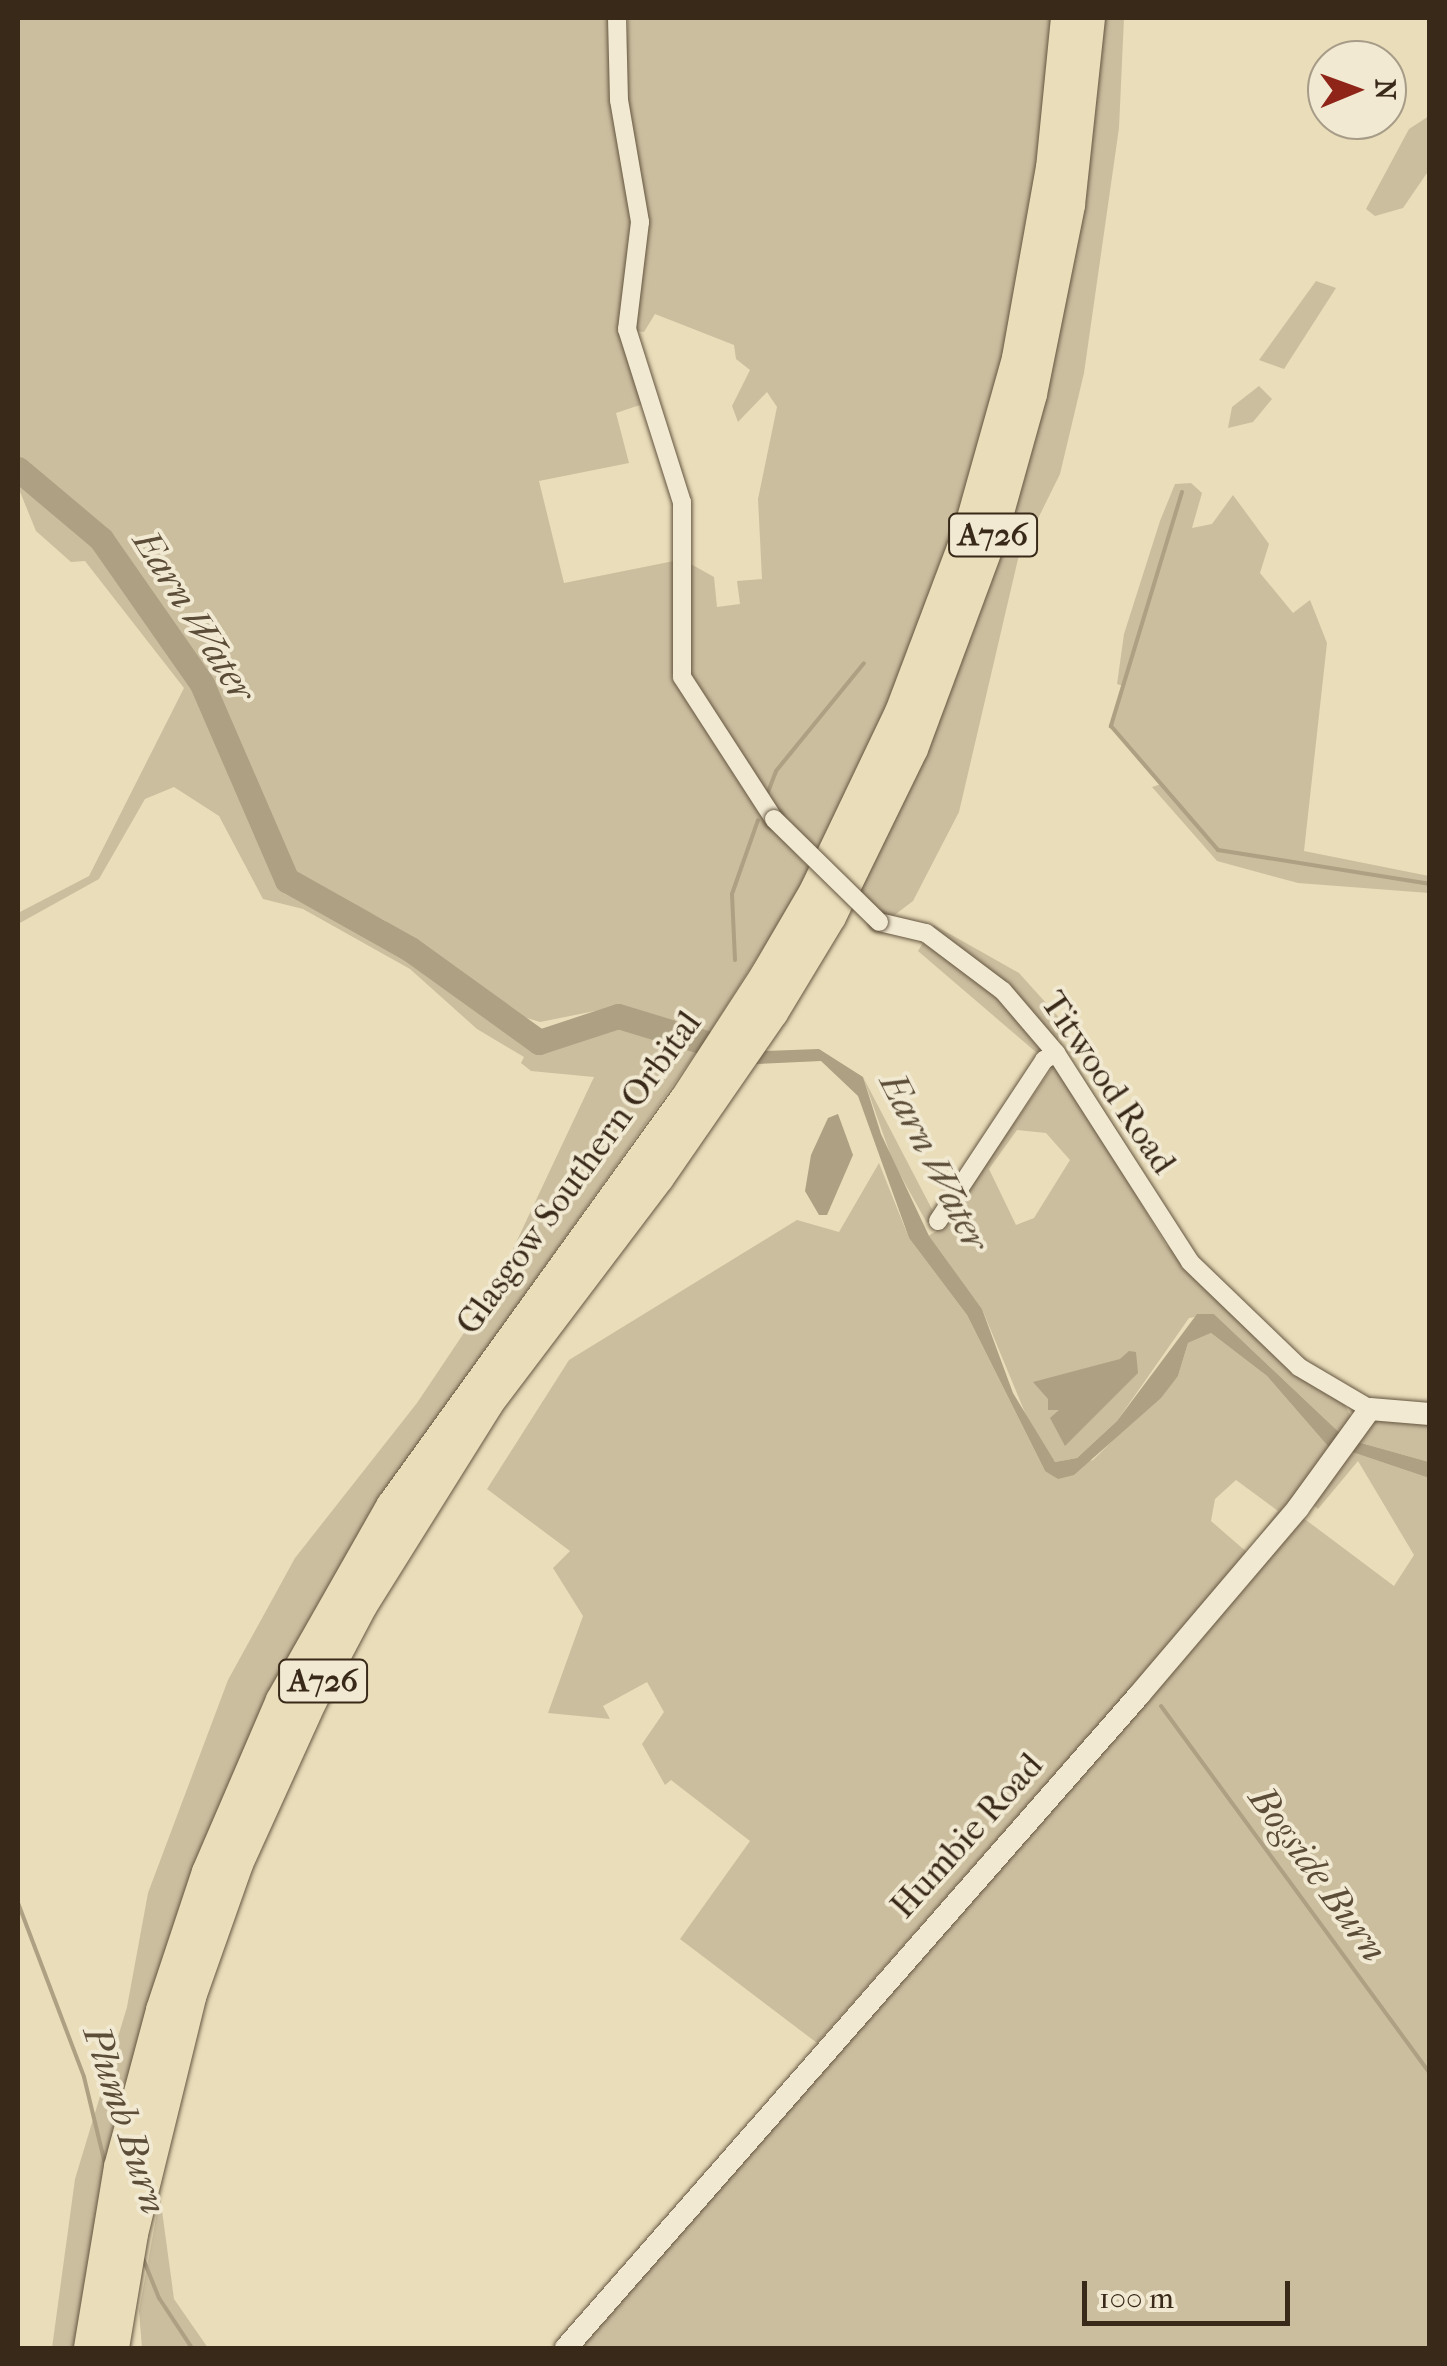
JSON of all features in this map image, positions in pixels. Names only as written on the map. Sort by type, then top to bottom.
[{"type":"highway","name":"Glasgow Southern Orbital","points":[[114,2348],[137,2216],[191,1997],[238,1864],[312,1701],[362,1606],[488,1404],[715,1100],[857,805],[936,624],[969,529],[1033,275],[1066,18]]},
{"type":"highway","name":"Glasgow Southern Orbital","points":[[88,2348],[119,2167],[161,2010],[207,1872],[282,1700],[392,1505],[683,1102],[831,917],[913,749],[993,534],[1058,280],[1090,18]]},
{"type":"street","name":"Titwood Road","points":[[617,18],[619,100],[640,222],[628,330],[682,506],[682,677],[774,819],[878,922],[926,933],[1003,991],[1056,1054],[1190,1262],[1299,1367],[1362,1418]]},
{"type":"street","points":[[938,1222],[1044,1060],[1056,1054]]},
{"type":"street","points":[[1362,1418],[1430,1414]]},
{"type":"street","name":"Humbie Road","points":[[566,2348],[1140,1695],[1336,1459],[1362,1418]]},
{"type":"shaded area","points":[[18,18],[611,18],[611,37],[627,42],[628,18],[1055,18],[1031,237],[983,446],[896,693],[816,857],[788,828],[688,675],[689,563],[714,577],[717,607],[740,604],[737,581],[762,579],[758,499],[777,407],[767,392],[738,422],[732,406],[750,370],[736,359],[734,345],[655,314],[644,332],[628,330],[652,401],[616,413],[629,463],[539,481],[564,583],[679,560],[674,668],[770,825],[812,871],[704,1041],[632,1012],[600,1010],[540,1022],[511,1013],[384,920],[289,871],[269,854],[293,887],[409,953],[475,1009],[541,1046],[616,1022],[697,1051],[409,1458],[347,1559],[80,2348],[52,2348],[75,2179],[127,2007],[148,1893],[228,1680],[295,1558],[417,1403],[496,1285],[594,1077],[531,1071],[521,1063],[524,1057],[477,1029],[410,969],[303,909],[263,899],[219,816],[174,787],[145,799],[99,879],[18,924],[18,913],[89,876],[184,688],[85,561],[71,562],[36,531],[18,487]]},
{"type":"shaded area","points":[[1101,18],[1124,18],[1119,128],[1084,373],[1060,474],[1018,559],[959,812],[913,901],[888,920],[852,889]]},
{"type":"shaded area","points":[[1429,116],[1429,170],[1403,208],[1375,216],[1366,209],[1403,140],[1407,140],[1409,129]]},
{"type":"shaded area","points":[[1316,281],[1336,288],[1284,369],[1259,360]]},
{"type":"shaded area","points":[[1259,386],[1272,399],[1253,422],[1228,428],[1232,407]]},
{"type":"shaded area","points":[[1191,483],[1202,493],[1192,528],[1212,524],[1233,495],[1269,544],[1260,573],[1293,613],[1310,600],[1327,643],[1304,851],[1429,876],[1429,893],[1298,883],[1217,861],[1152,787],[1161,784],[1111,726],[1123,686],[1117,684],[1124,634],[1160,521],[1175,484]]},
{"type":"shaded area","points":[[934,925],[1019,973],[1064,1023],[1057,1042],[1037,1053],[918,951]]},
{"type":"shaded area","points":[[819,1049],[863,1077],[881,1134],[929,1236],[982,1309],[1013,1393],[1055,1462],[1077,1458],[1117,1421],[1197,1314],[1214,1314],[1344,1437],[1333,1452],[1267,1376],[1211,1333],[1188,1343],[1178,1376],[1161,1398],[1074,1475],[1058,1479],[1045,1471],[967,1315],[909,1238],[858,1096],[821,1061],[756,1064],[765,1051]]},
{"type":"shaded area","points":[[1056,1062],[1166,1245],[1343,1402],[1353,1420],[1344,1437],[1214,1314],[1189,1318],[1117,1421],[1077,1458],[1055,1462],[1038,1444],[982,1309],[928,1236],[943,1227]],"holes":[[[1017,1130],[1046,1133],[1070,1160],[1034,1218],[1016,1225],[989,1169]]]},
{"type":"shaded area","points":[[863,1077],[936,1217],[927,1223],[893,1162]]},
{"type":"shaded area","points":[[838,1114],[853,1155],[827,1215],[819,1215],[805,1191],[811,1155],[828,1118]]},
{"type":"shaded area","points":[[879,1163],[909,1238],[967,1315],[1045,1471],[1093,1460],[1178,1376],[1188,1343],[1211,1333],[1267,1376],[1333,1452],[1256,1540],[1278,1511],[1236,1480],[1215,1499],[1211,1521],[1249,1554],[817,2043],[680,1939],[750,1841],[671,1780],[665,1785],[642,1744],[664,1712],[647,1682],[603,1706],[610,1719],[548,1713],[583,1616],[553,1568],[570,1551],[487,1489],[569,1360],[797,1220],[839,1232]]},
{"type":"shaded area","points":[[1129,1351],[1136,1352],[1138,1373],[1065,1446],[1050,1418],[1059,1410],[1048,1410],[1048,1399],[1033,1382],[1120,1359]]},
{"type":"shaded area","points":[[1373,1419],[1429,1424],[1429,1462],[1354,1441]]},
{"type":"shaded area","points":[[1354,1441],[1429,1462],[1429,1478],[1349,1451]]},
{"type":"shaded area","points":[[1349,1451],[1429,1478],[1429,2348],[579,2348],[1302,1517],[1394,1586],[1414,1555],[1358,1461],[1318,1509],[1312,1504]]},
{"type":"shaded area","points":[[160,2196],[174,2299],[208,2348],[142,2348],[139,2311]]},
{"type":"waterway","name":"Earn Water","points":[[18,469],[101,539],[202,684],[287,880],[410,949],[539,1042],[618,1016],[733,1051]]},
{"type":"waterway","points":[[1182,492],[1111,726],[1218,850],[1430,884]]},
{"type":"waterway","points":[[768,792],[776,771],[864,663]]},
{"type":"waterway","points":[[735,960],[732,894],[758,820]]},
{"type":"waterway","name":"Bogside Burn","points":[[1161,1706],[1430,2074]]},
{"type":"waterway","name":"Plumb Burn","points":[[18,1903],[84,2077],[105,2164]]},
{"type":"waterway","name":"Plumb Burn","points":[[142,2256],[159,2298],[192,2348]]}]
